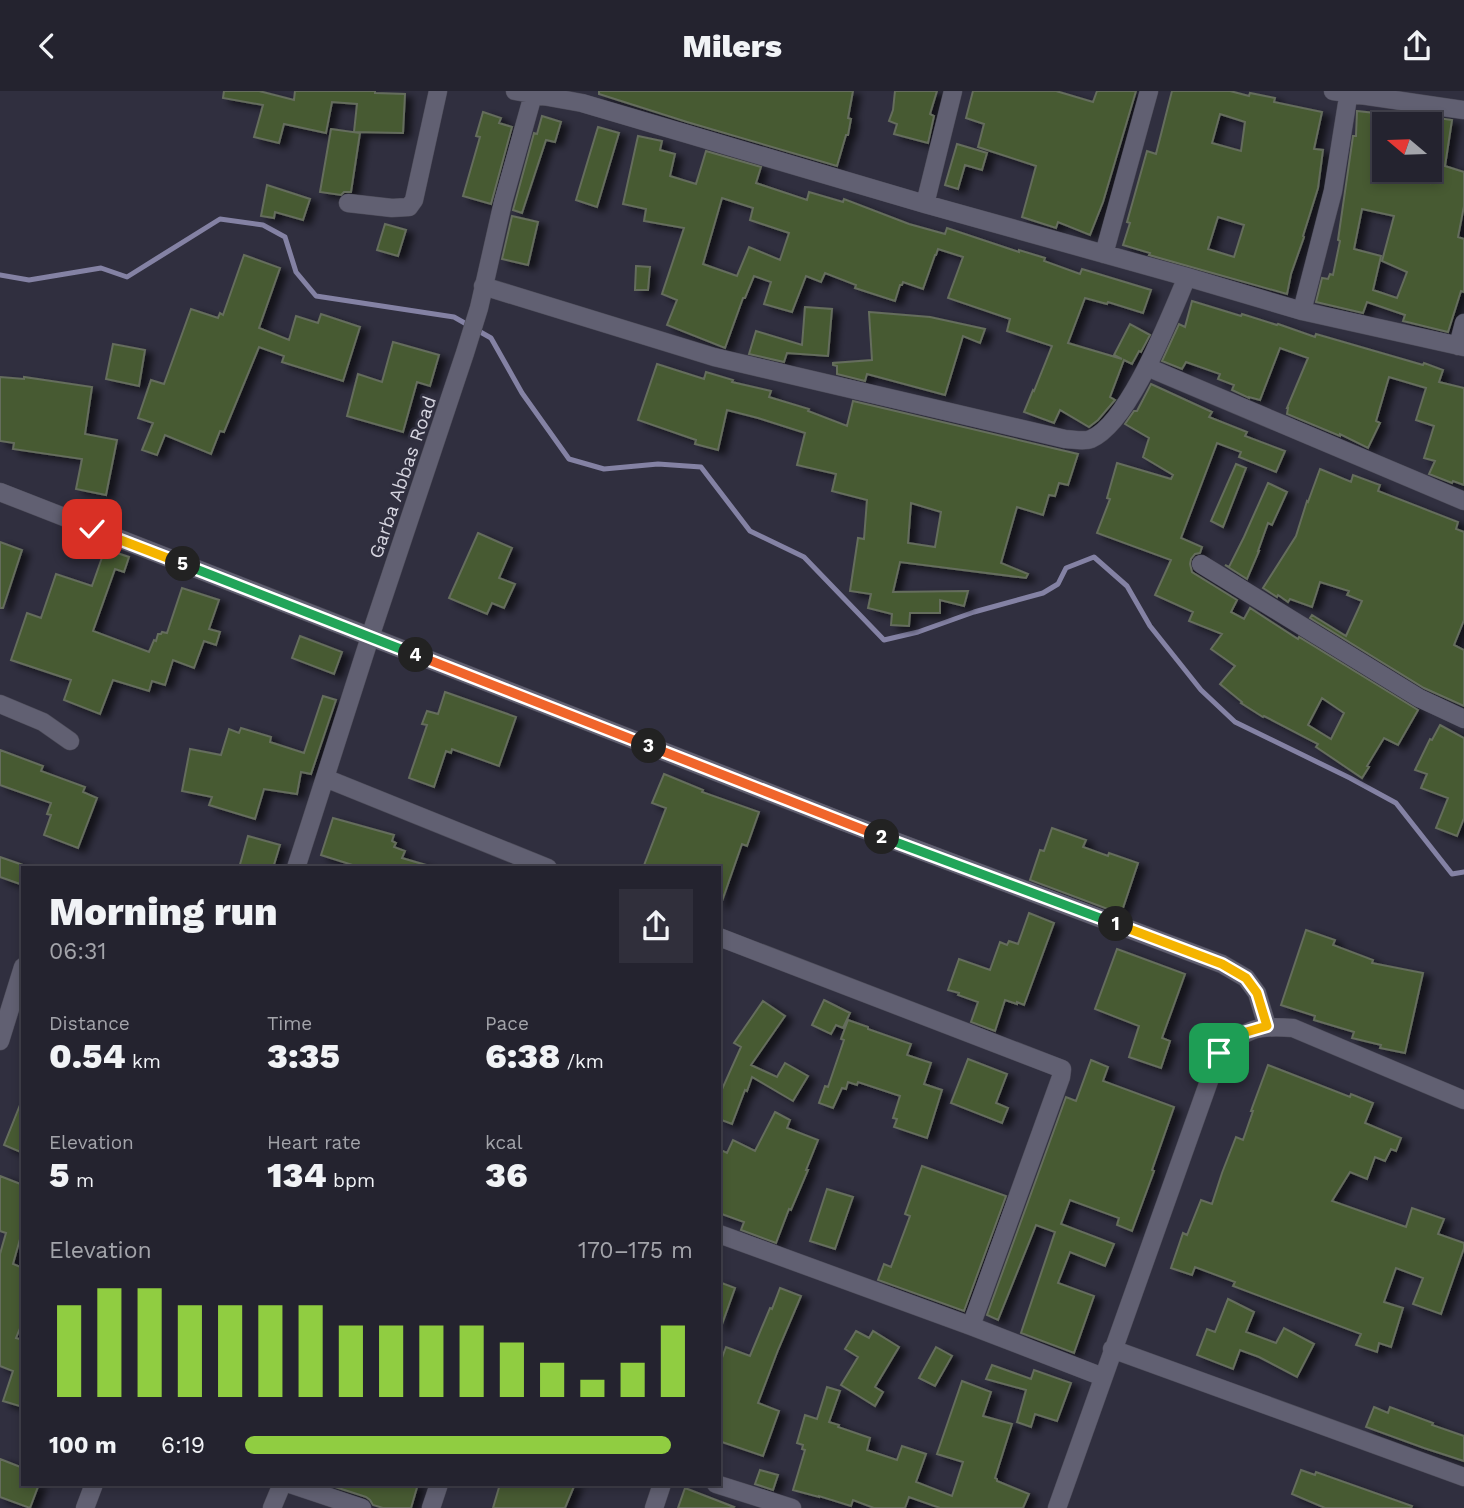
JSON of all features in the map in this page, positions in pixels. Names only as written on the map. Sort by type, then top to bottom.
[{"type":"street","points":[[348,204],[409,207],[416,193],[438,91]]},
{"type":"street","points":[[925,204],[953,91]]},
{"type":"street","points":[[1104,254],[1149,91]]},
{"type":"street","points":[[1302,311],[1333,191],[1343,92],[1464,110]]},
{"type":"street","points":[[524,93],[582,103],[1302,311],[1461,346],[1464,323]]},
{"type":"street","name":"Garba Abbas Road","points":[[297,866],[370,637],[466,353],[503,202],[524,93]]},
{"type":"street","points":[[483,286],[714,357],[1065,439],[1089,440],[1112,425],[1147,367],[1187,277]]},
{"type":"street","points":[[1147,367],[1464,501]]},
{"type":"street","points":[[0,492],[844,823],[1222,964],[1246,978],[1257,993],[1267,1026]]},
{"type":"street","points":[[1201,565],[1419,698],[1464,719]]},
{"type":"street","points":[[0,704],[43,722],[70,741]]},
{"type":"street","points":[[326,778],[543,866]]},
{"type":"street","points":[[721,938],[1062,1069],[971,1326]]},
{"type":"street","points":[[0,1041],[21,973]]},
{"type":"street","points":[[1057,1508],[1219,1053],[1243,1033],[1267,1026],[1293,1028],[1464,1100]]},
{"type":"street","points":[[721,1235],[1103,1377]]},
{"type":"street","points":[[1112,1349],[1464,1478]]},
{"type":"street","points":[[85,1508],[93,1486]]},
{"type":"street","points":[[272,1508],[281,1486]]},
{"type":"street","points":[[296,1486],[362,1508]]},
{"type":"street","points":[[431,1508],[438,1486]]},
{"type":"street","points":[[654,1508],[661,1486]]},
{"type":"street","points":[[721,1486],[792,1508]]},
{"type":"building","points":[[224,91],[259,91],[294,100],[295,91],[375,91],[405,94],[403,133],[354,132],[357,104],[332,102],[326,133],[284,124],[279,143],[254,137],[263,105],[223,98]]},
{"type":"building","points":[[599,91],[853,91],[848,135],[837,166],[687,122],[599,94]]},
{"type":"building","points":[[895,91],[937,91],[930,114],[934,116],[928,143],[894,134],[897,124],[889,121]]},
{"type":"building","points":[[973,91],[1056,91],[1093,102],[1097,91],[1136,91],[1103,202],[1090,235],[1058,222],[1056,228],[1022,217],[1036,166],[978,147],[984,124],[966,118]]},
{"type":"building","points":[[1172,91],[1230,91],[1249,96],[1250,93],[1275,98],[1274,102],[1322,112],[1314,149],[1323,150],[1318,188],[1287,294],[1149,255],[1150,253],[1123,245],[1147,151],[1156,154]],"holes":[[[1220,114],[1245,122],[1241,151],[1212,143]],[[1218,217],[1244,225],[1234,257],[1208,249]]]},
{"type":"building","points":[[1357,111],[1372,113],[1372,182],[1442,182],[1442,119],[1452,120],[1445,166],[1464,172],[1464,206],[1458,237],[1464,239],[1464,292],[1461,291],[1448,332],[1403,321],[1405,315],[1367,302],[1363,313],[1316,302],[1322,278],[1328,279],[1330,274],[1333,275],[1353,136],[1356,136]],"holes":[[[1362,209],[1394,216],[1382,261],[1407,272],[1397,298],[1373,290],[1381,256],[1354,249]]]},
{"type":"building","points":[[483,112],[501,118],[499,123],[512,127],[491,204],[463,196],[480,137],[476,136]]},
{"type":"building","points":[[542,116],[561,122],[555,142],[546,140],[522,213],[513,210],[534,133],[537,134]]},
{"type":"building","points":[[598,127],[619,133],[597,207],[576,200]]},
{"type":"building","points":[[331,129],[360,133],[351,192],[341,195],[320,192]]},
{"type":"building","points":[[638,136],[662,141],[660,150],[675,154],[670,176],[696,184],[706,151],[761,167],[756,183],[807,200],[809,192],[843,202],[844,199],[909,224],[945,234],[947,228],[1045,258],[1044,261],[1080,274],[1082,269],[1151,290],[1143,313],[1085,298],[1068,343],[1122,359],[1114,355],[1130,324],[1150,335],[1132,364],[1124,360],[1110,397],[1115,400],[1089,427],[1060,410],[1054,423],[1024,412],[1052,346],[1007,331],[1010,319],[948,298],[963,257],[938,249],[923,289],[903,282],[895,301],[855,288],[856,285],[825,273],[821,282],[806,276],[792,312],[764,304],[771,282],[754,276],[725,348],[667,325],[677,300],[662,294],[684,228],[644,221],[646,209],[623,204]],"holes":[[[722,198],[753,208],[750,220],[789,233],[780,260],[749,247],[737,276],[703,264]]]},
{"type":"building","points":[[957,144],[987,153],[982,170],[965,165],[958,189],[945,185]]},
{"type":"building","points":[[267,185],[310,199],[303,220],[275,212],[274,218],[261,216]]},
{"type":"building","points":[[512,216],[538,222],[528,265],[502,259]]},
{"type":"building","points":[[385,224],[406,230],[398,256],[377,250]]},
{"type":"building","points":[[244,255],[280,268],[259,328],[289,340],[296,316],[318,323],[321,314],[360,327],[343,381],[282,362],[284,356],[259,347],[224,432],[220,431],[211,454],[165,435],[157,455],[142,450],[153,423],[138,418],[151,380],[164,384],[191,309],[218,318],[220,313],[223,315]]},
{"type":"building","points":[[636,266],[650,267],[648,290],[635,290]]},
{"type":"building","points":[[1192,301],[1315,337],[1316,334],[1443,370],[1439,382],[1464,388],[1464,485],[1429,474],[1435,461],[1424,458],[1434,426],[1416,420],[1426,388],[1389,377],[1376,421],[1380,423],[1368,448],[1287,414],[1287,408],[1308,358],[1280,348],[1260,400],[1232,390],[1234,385],[1218,379],[1220,374],[1186,362],[1182,369],[1162,361],[1179,324],[1185,327]]},
{"type":"building","points":[[805,307],[832,309],[828,356],[787,353],[784,362],[749,354],[756,331],[802,345]]},
{"type":"building","points":[[869,312],[930,317],[985,329],[980,343],[963,336],[945,395],[867,374],[865,381],[837,374],[837,366],[833,363],[872,360]]},
{"type":"building","points":[[393,342],[439,355],[430,386],[417,382],[403,432],[347,416],[358,374],[382,382]]},
{"type":"building","points":[[113,344],[145,350],[139,386],[106,379]]},
{"type":"building","points":[[657,364],[704,379],[706,372],[733,380],[732,382],[771,391],[769,397],[809,409],[808,411],[847,426],[853,401],[1078,454],[1068,485],[1059,483],[1055,496],[1049,495],[1043,515],[1017,507],[1001,563],[1028,574],[1026,578],[900,562],[893,592],[968,591],[964,606],[940,600],[940,613],[910,613],[909,626],[891,625],[892,614],[868,608],[871,594],[850,591],[858,538],[864,539],[867,500],[832,491],[836,474],[797,465],[805,433],[727,410],[718,450],[695,444],[696,440],[638,420]],"holes":[[[911,503],[941,512],[935,547],[908,543]]]},
{"type":"building","points":[[0,377],[24,377],[92,387],[85,434],[117,440],[106,495],[76,489],[82,459],[13,449],[14,443],[0,441]]},
{"type":"building","points":[[1151,384],[1212,412],[1209,417],[1247,432],[1245,436],[1285,451],[1276,472],[1239,457],[1241,452],[1217,443],[1181,538],[1202,547],[1200,553],[1191,559],[1192,572],[1237,600],[1231,612],[1244,619],[1250,608],[1418,710],[1398,745],[1384,738],[1362,778],[1316,747],[1318,744],[1241,703],[1220,684],[1235,666],[1211,649],[1222,634],[1189,621],[1193,612],[1155,595],[1171,560],[1097,533],[1110,499],[1107,498],[1117,463],[1171,479],[1173,475],[1143,457],[1149,438],[1125,424],[1134,411],[1137,411]],"holes":[[[1322,698],[1344,713],[1331,739],[1308,725]]]},
{"type":"building","points":[[1236,464],[1246,468],[1223,527],[1211,521]]},
{"type":"building","points":[[1320,469],[1351,482],[1353,475],[1380,485],[1378,491],[1458,522],[1456,529],[1464,532],[1464,620],[1454,645],[1464,650],[1464,706],[1424,688],[1310,618],[1312,615],[1346,636],[1362,601],[1347,595],[1349,591],[1320,582],[1312,607],[1290,599],[1288,602],[1263,588],[1296,536]]},
{"type":"building","points":[[1268,483],[1287,492],[1272,525],[1268,523],[1247,579],[1225,565],[1229,567]]},
{"type":"building","points":[[478,533],[512,548],[499,578],[515,584],[504,608],[492,603],[487,614],[449,598]]},
{"type":"building","points":[[0,542],[22,550],[3,608],[0,608]]},
{"type":"building","points":[[105,549],[129,557],[124,572],[115,569],[93,631],[149,652],[158,634],[167,633],[182,588],[219,600],[209,629],[220,632],[216,645],[204,641],[194,668],[173,660],[165,685],[152,681],[149,691],[113,680],[100,714],[64,700],[71,680],[11,660],[27,613],[41,618],[56,574],[92,586]]},
{"type":"building","points":[[300,636],[342,652],[334,674],[292,658]]},
{"type":"building","points":[[445,692],[516,717],[499,766],[452,749],[451,753],[446,751],[434,787],[409,778],[427,725],[422,724],[427,711],[438,714]]},
{"type":"building","points":[[323,696],[336,700],[311,774],[301,772],[297,794],[264,789],[255,819],[209,805],[212,797],[182,791],[190,749],[221,755],[229,729],[239,733],[241,728],[271,737],[270,742],[304,753]]},
{"type":"building","points":[[1440,725],[1464,738],[1464,818],[1457,836],[1436,828],[1448,798],[1421,788],[1427,774],[1415,770]]},
{"type":"building","points":[[0,750],[43,766],[41,771],[85,787],[83,792],[97,798],[78,848],[44,835],[51,815],[47,814],[51,803],[0,785]]},
{"type":"building","points":[[664,774],[703,790],[702,792],[759,812],[747,846],[742,844],[721,904],[721,866],[644,866],[666,808],[652,803]]},
{"type":"building","points":[[333,818],[394,835],[394,847],[405,851],[402,858],[426,865],[356,866],[321,855]]},
{"type":"building","points":[[1052,828],[1086,840],[1083,847],[1138,863],[1121,914],[1030,880],[1040,850],[1044,851]]},
{"type":"building","points":[[248,836],[280,845],[274,866],[240,866]]},
{"type":"building","points":[[0,857],[23,865],[21,884],[0,877]]},
{"type":"building","points":[[1029,913],[1054,923],[1024,1005],[1005,1000],[995,1031],[971,1022],[978,1002],[948,990],[959,959],[990,970],[1000,942],[1007,945],[1009,941],[1018,944]]},
{"type":"building","points":[[1306,930],[1335,940],[1333,945],[1373,960],[1372,963],[1423,973],[1405,1053],[1352,1038],[1354,1032],[1314,1020],[1315,1016],[1281,1005]]},
{"type":"building","points":[[1117,949],[1185,974],[1162,1038],[1170,1041],[1161,1068],[1129,1057],[1139,1026],[1095,1009]]},
{"type":"building","points":[[824,1000],[850,1013],[843,1028],[836,1025],[831,1034],[812,1025]]},
{"type":"building","points":[[763,1001],[785,1016],[751,1065],[777,1077],[785,1063],[808,1076],[793,1101],[752,1077],[732,1124],[721,1120],[721,1092],[741,1047],[734,1043]]},
{"type":"building","points":[[848,1020],[911,1044],[907,1055],[931,1063],[924,1084],[942,1090],[927,1138],[894,1127],[897,1119],[893,1118],[900,1096],[858,1082],[857,1085],[848,1082],[846,1089],[842,1088],[833,1108],[819,1103],[825,1086],[828,1087]]},
{"type":"building","points":[[968,1059],[1007,1074],[996,1103],[1008,1108],[1002,1123],[951,1103]]},
{"type":"building","points":[[1091,1060],[1108,1067],[1103,1081],[1174,1107],[1132,1231],[1117,1225],[1119,1218],[1070,1200],[1061,1224],[1114,1244],[1105,1266],[1070,1252],[1058,1283],[1094,1296],[1074,1353],[1021,1333],[1055,1232],[1036,1225],[998,1320],[987,1315],[1066,1097],[1076,1101]]},
{"type":"building","points":[[1268,1065],[1350,1097],[1351,1094],[1373,1103],[1365,1123],[1401,1138],[1396,1151],[1391,1149],[1385,1161],[1375,1157],[1367,1179],[1350,1172],[1332,1201],[1406,1227],[1412,1208],[1444,1219],[1438,1234],[1464,1243],[1441,1314],[1413,1304],[1423,1278],[1396,1268],[1384,1302],[1403,1308],[1391,1347],[1379,1343],[1377,1352],[1356,1345],[1361,1334],[1233,1286],[1235,1282],[1195,1267],[1192,1275],[1171,1268],[1183,1233],[1187,1235],[1201,1200],[1212,1204],[1236,1137],[1243,1140]]},
{"type":"building","points":[[21,1102],[21,1152],[4,1145]]},
{"type":"building","points":[[775,1112],[790,1120],[787,1128],[818,1140],[776,1243],[741,1230],[744,1222],[721,1214],[721,1150],[727,1153],[733,1140],[755,1151]]},
{"type":"building","points":[[922,1166],[1006,1196],[964,1311],[878,1280],[884,1264],[891,1267],[910,1216],[905,1214]]},
{"type":"building","points":[[0,1176],[21,1184],[21,1239],[13,1264],[21,1267],[21,1326],[16,1338],[21,1339],[21,1406],[3,1401],[13,1371],[0,1366],[0,1254],[6,1233],[0,1231]]},
{"type":"building","points":[[827,1189],[853,1197],[835,1249],[810,1241]]},
{"type":"building","points":[[721,1283],[735,1288],[721,1327]]},
{"type":"building","points":[[780,1288],[801,1296],[758,1403],[779,1411],[763,1456],[721,1442],[721,1361],[726,1347],[750,1356],[770,1308],[772,1309]]},
{"type":"building","points":[[1228,1299],[1254,1312],[1246,1332],[1276,1343],[1284,1328],[1314,1344],[1297,1377],[1240,1350],[1233,1369],[1197,1355],[1207,1329],[1215,1332]]},
{"type":"building","points":[[856,1331],[869,1338],[873,1331],[899,1347],[875,1387],[883,1392],[875,1406],[841,1385],[858,1357],[845,1349]]},
{"type":"building","points":[[936,1347],[952,1356],[935,1386],[919,1378]]},
{"type":"building","points":[[992,1365],[1031,1379],[1034,1370],[1071,1383],[1057,1421],[1035,1414],[1031,1427],[1017,1422],[1026,1390],[986,1379]]},
{"type":"building","points":[[962,1381],[991,1392],[983,1416],[1012,1424],[995,1478],[1029,1494],[1023,1508],[940,1508],[909,1497],[905,1508],[874,1508],[853,1500],[851,1506],[793,1490],[805,1450],[802,1449],[803,1445],[797,1443],[805,1415],[817,1419],[827,1387],[840,1391],[829,1422],[870,1438],[867,1450],[897,1460],[902,1446],[926,1454],[916,1482],[952,1496],[963,1462],[937,1454]]},
{"type":"building","points":[[1374,1407],[1388,1413],[1390,1407],[1464,1436],[1464,1461],[1366,1427]]},
{"type":"building","points":[[0,1459],[21,1467],[21,1486],[38,1486],[30,1508],[0,1497]]},
{"type":"building","points":[[760,1470],[778,1475],[773,1490],[755,1484]]},
{"type":"building","points":[[1301,1470],[1315,1475],[1316,1472],[1412,1506],[1325,1508],[1292,1494]]},
{"type":"building","points":[[332,1486],[417,1486],[411,1508],[383,1508],[373,1505],[366,1497]]},
{"type":"building","points":[[499,1486],[574,1486],[565,1508],[493,1508]]},
{"type":"building","points":[[685,1488],[734,1507],[678,1508]]},
{"type":"waterway","points":[[0,275],[29,280],[101,268],[127,277],[220,219],[263,225],[285,237],[296,272],[316,296],[454,317],[491,338],[522,393],[569,459],[604,469],[658,464],[701,467],[750,531],[804,557],[884,640],[1043,593],[1058,584],[1066,568],[1094,557],[1127,586],[1150,626],[1201,690],[1235,722],[1396,803],[1452,874],[1464,872]]},
{"type":"route","points":[[92,529],[844,823],[1222,964],[1246,978],[1257,993],[1267,1026],[1243,1033],[1219,1053]]}]
